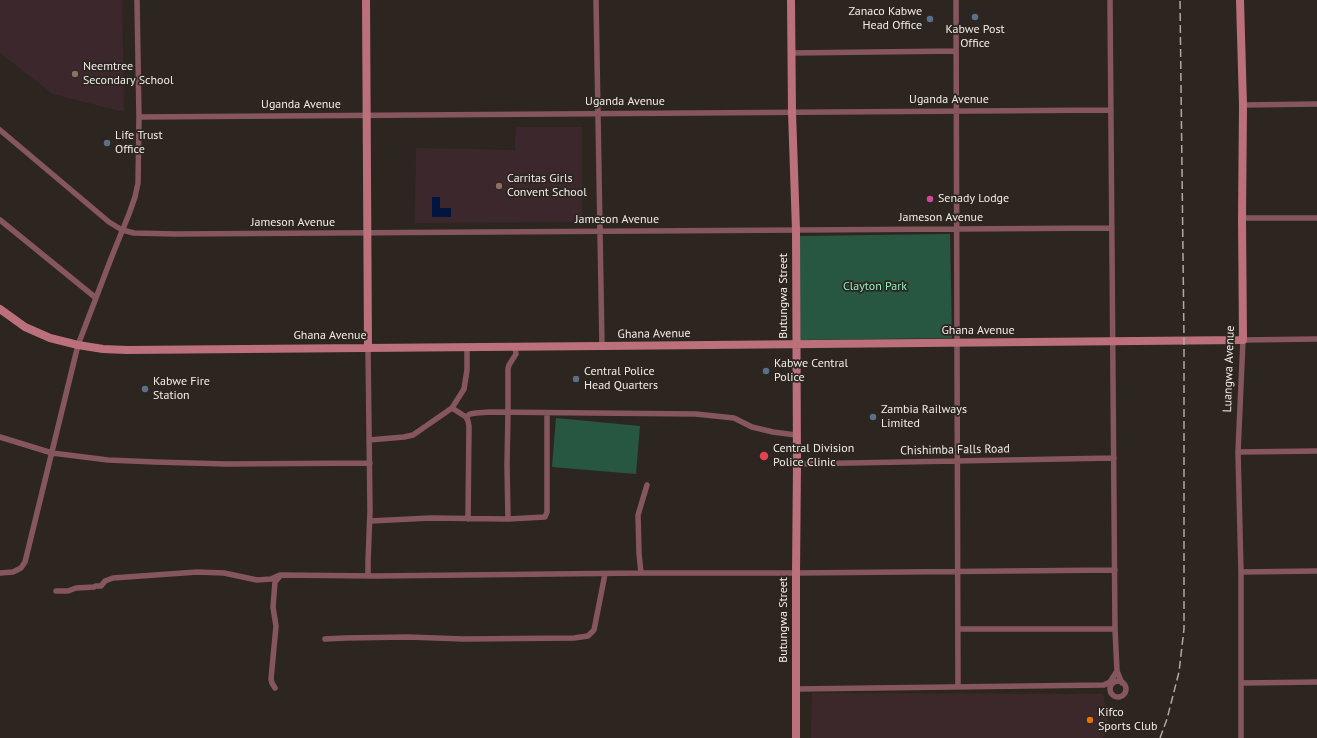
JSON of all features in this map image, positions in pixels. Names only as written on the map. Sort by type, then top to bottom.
[{"type":"main road","points":[[366,0],[368,348]]},
{"type":"main road","name":"Butungwa Street","points":[[791,0],[792,112],[796,230],[796,435],[798,464],[796,573],[796,738]]},
{"type":"main road","name":"Luangwa Avenue","points":[[1240,0],[1243,105],[1243,340]]},
{"type":"main road","name":"Ghana Avenue","points":[[0,309],[38,334],[50,338],[103,349],[127,350],[1243,340]]},
{"type":"street","points":[[0,573],[13,572],[21,568],[25,562],[78,345],[135,197],[138,183],[139,117],[137,0]]},
{"type":"street","points":[[596,0],[602,346]]},
{"type":"street","points":[[956,0],[958,686]]},
{"type":"street","points":[[1104,685],[1110,688],[1115,696],[1122,695],[1125,689],[1117,671],[1115,629],[1110,0]]},
{"type":"street","points":[[792,53],[956,51]]},
{"type":"street","points":[[1243,105],[1317,104]]},
{"type":"street","name":"Uganda Avenue","points":[[139,117],[1111,110]]},
{"type":"street","points":[[0,130],[109,222],[122,230]]},
{"type":"street","points":[[1242,218],[1317,218]]},
{"type":"street","points":[[0,220],[96,298]]},
{"type":"street","name":"Jameson Avenue","points":[[122,230],[134,233],[175,234],[1112,228]]},
{"type":"street","name":"Ghana Avenue","points":[[1243,340],[1317,339]]},
{"type":"street","name":"Luangwa Avenue","points":[[1241,738],[1241,572],[1238,452],[1243,340]]},
{"type":"street","points":[[508,519],[508,369],[516,354],[515,346]]},
{"type":"street","points":[[369,440],[412,435],[452,408],[464,389],[467,370],[467,347]]},
{"type":"street","points":[[368,348],[370,463],[368,576]]},
{"type":"street","points":[[452,408],[466,417],[469,426],[468,519]]},
{"type":"street","points":[[466,417],[470,414],[476,413],[696,414],[734,418],[752,427],[796,435]]},
{"type":"street","points":[[370,521],[430,518],[508,519],[545,517],[547,515],[547,413]]},
{"type":"street","points":[[0,437],[52,453],[108,460],[226,464],[370,463]]},
{"type":"street","points":[[1238,452],[1317,450]]},
{"type":"street","name":"Chishimba Falls Road","points":[[798,464],[1114,458]]},
{"type":"street","points":[[641,573],[638,515],[647,485]]},
{"type":"street","points":[[56,591],[101,586],[105,581],[113,578],[197,572],[224,573],[257,580],[271,579],[280,575],[368,576],[1115,570]]},
{"type":"street","points":[[1241,572],[1317,571]]},
{"type":"street","points":[[325,639],[408,637],[464,639],[566,638],[588,636],[594,630],[605,574]]},
{"type":"street","points":[[275,688],[271,679],[276,626],[274,600],[275,582],[280,575]]},
{"type":"street","points":[[958,629],[1115,629]]},
{"type":"street","points":[[1110,688],[1117,671]]},
{"type":"street","points":[[797,688],[1104,685],[1110,682],[1114,677]]},
{"type":"street","points":[[1110,688],[1116,681],[1122,683]]},
{"type":"street","points":[[1242,683],[1317,682]]},
{"type":"shaded area","name":"Neemtree Secondary School","points":[[0,0],[122,0],[124,112],[53,94],[0,53]]},
{"type":"shaded area","name":"Carritas Girls Convent School","points":[[516,127],[582,127],[582,222],[415,223],[416,148],[515,150]]},
{"type":"shaded area","points":[[812,693],[1103,694],[1109,724],[1103,738],[811,738]]},
{"type":"green space","name":"Clayton Park","points":[[950,234],[952,338],[800,340],[798,236]]},
{"type":"green space","points":[[556,418],[640,426],[636,474],[552,467]]},
{"type":"water","points":[[432,197],[440,197],[440,208],[451,208],[451,217],[432,217]]},
{"type":"railway","points":[[1160,738],[1167,719],[1179,672],[1184,629],[1184,340],[1180,0]]},
{"type":"place","name":"Kabwe Post Office","points":[[975,17]]},
{"type":"place","name":"Zanaco Kabwe Head Office","points":[[930,19]]},
{"type":"place","name":"Neemtree Secondary School","points":[[75,74]]},
{"type":"place","name":"Life Trust Office","points":[[107,143]]},
{"type":"place","name":"Carritas Girls Convent School","points":[[499,186]]},
{"type":"place","name":"Senady Lodge","points":[[930,199]]},
{"type":"place","name":"Kabwe Central Police","points":[[766,371]]},
{"type":"place","name":"Central Police Head Quarters","points":[[576,379]]},
{"type":"place","name":"Kabwe Fire Station","points":[[145,389]]},
{"type":"place","name":"Zambia Railways Limited","points":[[873,417]]},
{"type":"place","name":"Central Division Police Clinic","points":[[764,456]]},
{"type":"place","name":"Kifco Sports Club","points":[[1090,720]]}]
